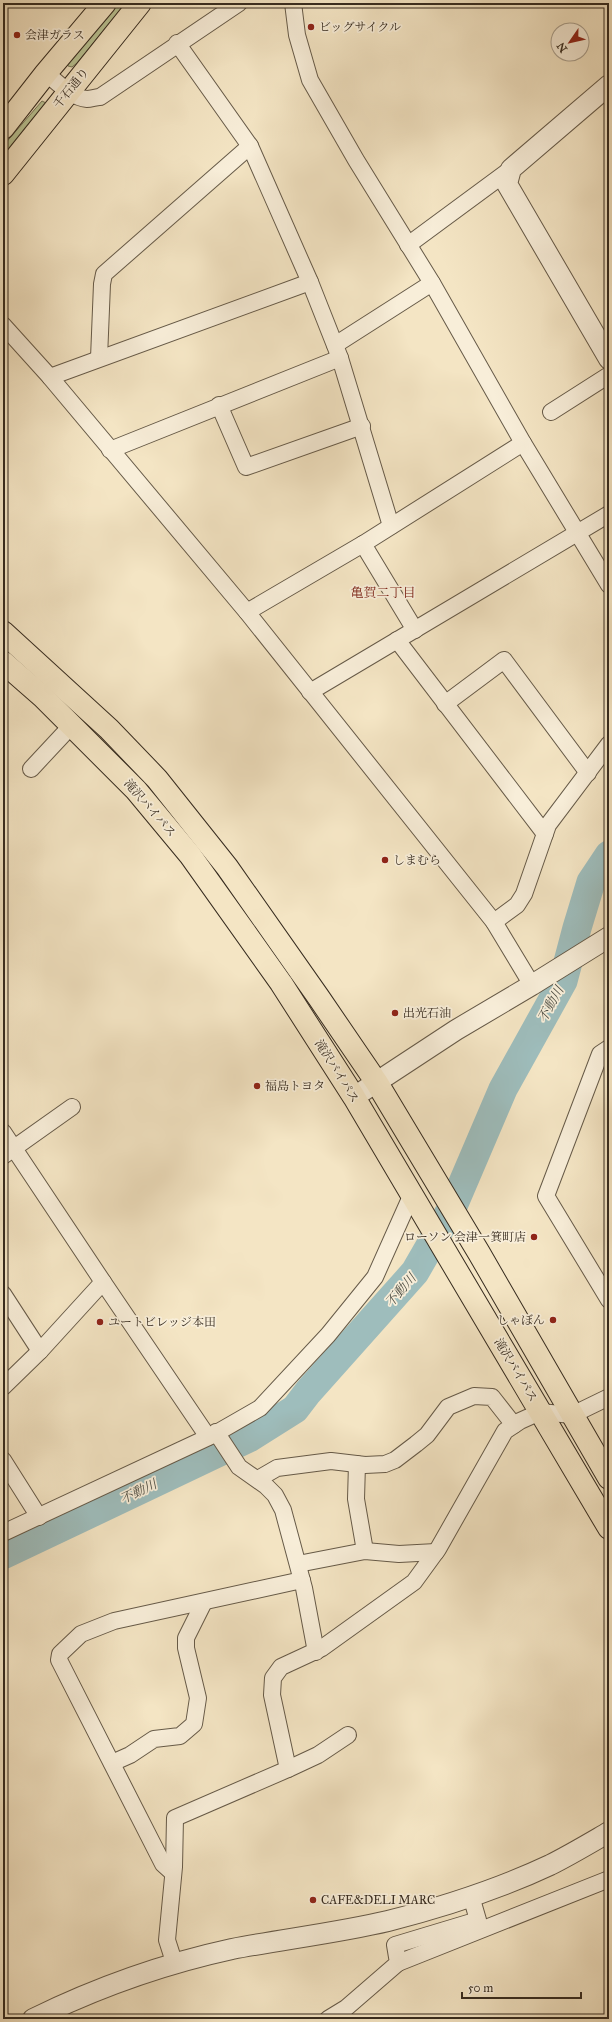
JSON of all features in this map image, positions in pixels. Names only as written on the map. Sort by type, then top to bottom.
[{"type":"main road","points":[[3,128],[46,73],[105,3]]},
{"type":"main road","name":"千石通り","points":[[3,174],[140,3]]},
{"type":"main road","name":"滝沢バイパス","points":[[3,632],[83,703],[157,779],[227,868],[377,1083],[479,1253],[609,1478]]},
{"type":"main road","name":"滝沢バイパス","points":[[3,662],[43,697],[136,790],[190,855],[281,983],[354,1097],[609,1528]]},
{"type":"street","points":[[46,73],[69,91],[86,99],[100,97],[177,43],[239,3]]},
{"type":"street","points":[[293,3],[297,35],[310,80],[408,246],[432,283],[523,443],[609,585]]},
{"type":"street","points":[[177,43],[250,146],[310,282],[338,351],[362,426],[391,526]]},
{"type":"street","points":[[408,246],[511,169],[609,85]]},
{"type":"street","points":[[99,358],[102,284],[104,274],[250,146]]},
{"type":"street","points":[[511,169],[507,181],[509,189],[609,359]]},
{"type":"street","points":[[50,377],[310,282]]},
{"type":"street","points":[[110,450],[219,405],[338,351],[432,283]]},
{"type":"street","points":[[3,325],[50,377],[247,612],[494,922],[537,982]]},
{"type":"street","points":[[551,412],[609,375]]},
{"type":"street","points":[[219,405],[246,467],[362,426]]},
{"type":"street","points":[[247,612],[363,544],[523,443]]},
{"type":"street","points":[[310,692],[609,514]]},
{"type":"street","points":[[363,544],[415,630]]},
{"type":"street","points":[[397,640],[545,834]]},
{"type":"street","points":[[445,704],[504,660],[588,773]]},
{"type":"street","points":[[32,769],[72,725]]},
{"type":"street","points":[[494,922],[517,905],[524,894],[548,825],[609,744]]},
{"type":"street","points":[[354,1097],[456,1030],[609,937]]},
{"type":"street","points":[[609,1048],[600,1054],[546,1196],[605,1284],[609,1300]]},
{"type":"street","points":[[8,1152],[72,1107]]},
{"type":"street","points":[[3,1132],[8,1152],[215,1437],[239,1467],[258,1479],[275,1495],[284,1510],[302,1580],[316,1652]]},
{"type":"street","points":[[3,1533],[39,1517],[87,1492],[215,1437],[260,1408],[332,1330],[375,1277],[416,1201]]},
{"type":"street","points":[[3,1387],[40,1351],[103,1282]]},
{"type":"street","points":[[3,1294],[40,1351]]},
{"type":"street","points":[[258,1479],[276,1468],[331,1462],[385,1464],[395,1460],[426,1435],[448,1407],[474,1396],[492,1397],[514,1425]]},
{"type":"street","points":[[288,1769],[272,1695],[273,1678],[281,1667],[316,1652],[414,1582],[436,1552],[505,1430],[540,1412],[572,1414],[609,1397]]},
{"type":"street","points":[[3,1460],[39,1517]]},
{"type":"street","points":[[357,1464],[356,1499],[365,1551]]},
{"type":"street","points":[[298,1564],[365,1551],[399,1554],[436,1552]]},
{"type":"street","points":[[173,1873],[163,1864],[59,1660],[60,1654],[81,1634],[114,1621],[302,1580]]},
{"type":"street","points":[[112,1763],[130,1755],[154,1739],[180,1736],[194,1724],[198,1698],[186,1648],[186,1638],[204,1602]]},
{"type":"street","points":[[175,1965],[167,1940],[173,1873],[175,1818],[318,1755],[348,1735]]},
{"type":"street","points":[[33,2019],[138,1975],[230,1950],[388,1921],[471,1896],[550,1865],[609,1832]]},
{"type":"street","points":[[328,2019],[346,2008],[398,1963],[609,1879]]},
{"type":"street","points":[[398,1963],[395,1945],[478,1920],[471,1896]]},
{"type":"green space","points":[[116,3],[126,3],[77,63],[72,67],[68,66],[67,63]]},
{"type":"green space","points":[[42,101],[46,103],[3,156],[3,146]]},
{"type":"waterway","name":"不動川","points":[[3,1555],[249,1438],[295,1409],[308,1392],[415,1272],[453,1206],[503,1089],[563,981],[591,882],[609,855]]},
{"type":"place","name":"ビッグサイクル","points":[[311,27]]},
{"type":"place","name":"会津ガラス","points":[[17,35]]},
{"type":"place","name":"しまむら","points":[[385,860]]},
{"type":"place","name":"出光石油","points":[[395,1013]]},
{"type":"place","name":"福島トヨタ","points":[[257,1086]]},
{"type":"place","name":"ローソン 会津一箕町店","points":[[534,1237]]},
{"type":"place","name":"しゃぼん","points":[[553,1320]]},
{"type":"place","name":"ユートビレッジ本田","points":[[100,1322]]},
{"type":"place","name":"CAFE&DELI MARC","points":[[313,1900]]},
{"type":"district","name":"亀賀二丁目","points":[[383,592]]}]
